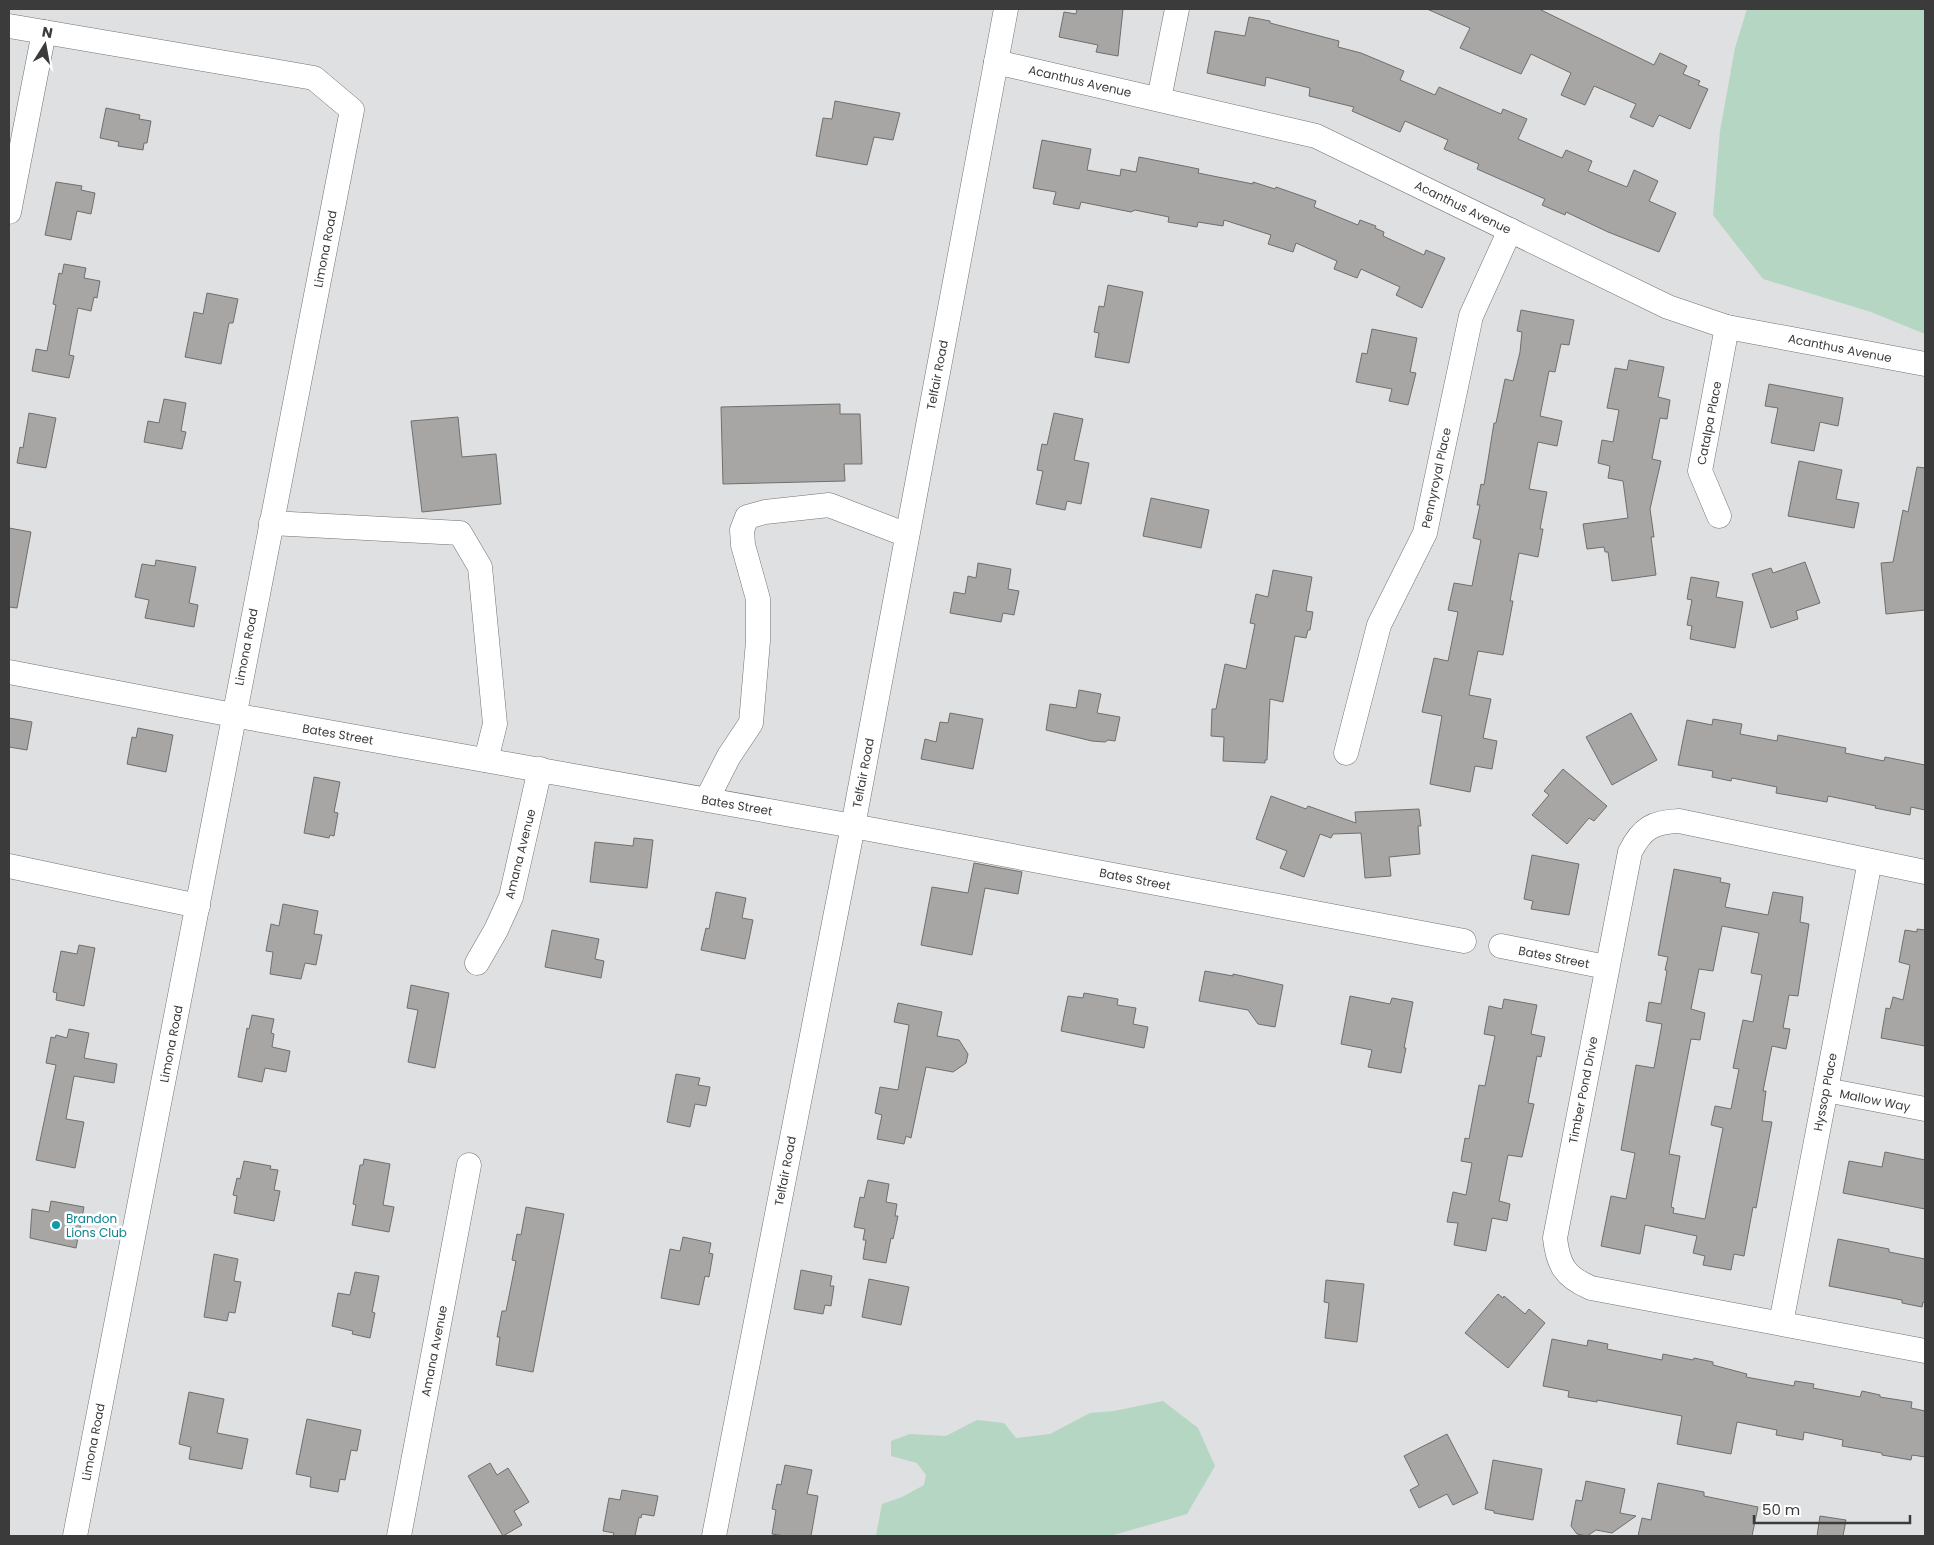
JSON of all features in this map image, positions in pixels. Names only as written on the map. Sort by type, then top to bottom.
[{"type":"street","name":"Telfair Road","points":[[714,1536],[853,826],[1006,9]]},
{"type":"street","points":[[1160,99],[1178,9]]},
{"type":"street","name":"Limona Road","points":[[9,26],[314,78],[352,110],[75,1536]]},
{"type":"street","points":[[9,212],[44,32]]},
{"type":"street","name":"Acanthus Avenue","points":[[996,62],[1316,136],[1668,307],[1727,327],[1925,364]]},
{"type":"street","name":"Pennyroyal Place","points":[[1346,753],[1379,624],[1425,533],[1471,316],[1510,230]]},
{"type":"street","name":"Catalpa Place","points":[[1719,516],[1700,471],[1727,327]]},
{"type":"street","points":[[708,800],[729,756],[751,723],[758,641],[758,599],[743,545],[742,530],[748,517],[765,512],[829,505],[907,535]]},
{"type":"street","points":[[271,523],[460,533],[480,567],[494,724],[486,760]]},
{"type":"street","name":"Bates Street","points":[[9,672],[233,715],[853,826],[1464,941]]},
{"type":"street","name":"Amana Avenue","points":[[477,963],[496,930],[511,897],[540,769]]},
{"type":"street","name":"Timber Pond Drive","points":[[1925,872],[1679,821],[1662,822],[1648,828],[1637,838],[1630,852],[1606,967],[1555,1238],[1557,1254],[1565,1270],[1574,1281],[1591,1288],[1925,1351]]},
{"type":"street","name":"Hyssop Place","points":[[1780,1323],[1870,862]]},
{"type":"street","points":[[9,866],[198,906]]},
{"type":"street","name":"Bates Street","points":[[1501,946],[1606,967]]},
{"type":"street","name":"Mallow Way","points":[[1826,1090],[1925,1109]]},
{"type":"street","name":"Amana Avenue","points":[[398,1536],[468,1165]]},
{"type":"green space","points":[[1747,9],[1925,9],[1925,334],[1871,312],[1763,279],[1713,215],[1720,131],[1735,48]]},
{"type":"green space","points":[[1163,1401],[1198,1428],[1215,1466],[1187,1514],[1110,1536],[876,1536],[882,1504],[902,1497],[924,1485],[926,1475],[917,1463],[891,1456],[891,1441],[910,1434],[946,1436],[977,1420],[1004,1423],[1016,1438],[1050,1434],[1090,1413],[1114,1411]]},
{"type":"building","points":[[1077,9],[1123,9],[1118,56],[1096,52],[1098,45],[1059,37],[1064,12],[1076,14]]},
{"type":"building","points":[[1427,9],[1539,9],[1654,65],[1660,53],[1687,66],[1683,74],[1700,81],[1698,85],[1708,89],[1690,129],[1659,115],[1653,127],[1630,117],[1636,104],[1594,86],[1585,105],[1561,95],[1571,73],[1531,54],[1521,74],[1460,48],[1470,28]]},
{"type":"building","points":[[1249,17],[1270,21],[1270,23],[1339,41],[1338,47],[1361,53],[1404,71],[1400,80],[1435,95],[1439,87],[1501,114],[1503,109],[1527,119],[1518,139],[1562,158],[1566,150],[1592,161],[1588,171],[1627,187],[1634,170],[1658,181],[1649,201],[1676,213],[1659,252],[1608,232],[1566,212],[1565,215],[1542,205],[1545,199],[1477,169],[1479,164],[1444,149],[1448,140],[1405,121],[1400,132],[1352,111],[1354,107],[1309,96],[1310,88],[1266,77],[1265,86],[1207,73],[1215,31],[1245,36]]},
{"type":"building","points":[[835,101],[900,113],[893,140],[874,137],[867,165],[816,156],[823,118],[832,119]]},
{"type":"building","points":[[106,108],[140,115],[139,119],[151,121],[147,143],[144,143],[143,150],[118,146],[119,142],[100,138]]},
{"type":"building","points":[[1042,140],[1091,149],[1087,170],[1120,176],[1121,169],[1136,172],[1139,157],[1199,169],[1198,173],[1253,184],[1253,182],[1275,189],[1276,187],[1316,201],[1314,207],[1358,225],[1360,220],[1376,226],[1375,228],[1384,232],[1383,236],[1424,255],[1426,250],[1445,258],[1422,308],[1396,295],[1400,287],[1361,269],[1357,278],[1334,269],[1337,261],[1296,243],[1293,252],[1268,244],[1271,235],[1224,220],[1223,226],[1198,222],[1197,227],[1168,222],[1169,217],[1135,210],[1131,212],[1081,202],[1079,209],[1053,204],[1056,192],[1033,188]]},
{"type":"building","points":[[56,182],[82,186],[81,190],[95,193],[91,214],[77,211],[71,240],[45,235]]},
{"type":"building","points":[[64,264],[86,268],[84,278],[100,281],[97,298],[94,297],[91,311],[78,308],[69,355],[74,356],[69,378],[32,371],[36,349],[47,351],[56,305],[53,304],[59,273],[62,274]]},
{"type":"building","points":[[1108,285],[1143,292],[1129,363],[1095,357],[1099,333],[1094,332],[1099,306],[1104,307]]},
{"type":"building","points":[[207,293],[238,299],[233,323],[229,323],[221,364],[185,357],[194,312],[203,314]]},
{"type":"building","points":[[1521,310],[1574,320],[1569,345],[1561,344],[1555,372],[1549,371],[1540,416],[1562,421],[1557,446],[1538,442],[1529,489],[1547,492],[1540,529],[1543,529],[1538,557],[1519,553],[1510,601],[1513,601],[1503,655],[1478,651],[1469,695],[1491,699],[1483,738],[1497,741],[1492,769],[1475,766],[1470,792],[1430,784],[1442,716],[1422,712],[1434,658],[1448,661],[1458,612],[1448,610],[1454,583],[1472,586],[1481,540],[1473,538],[1480,505],[1477,505],[1481,484],[1484,485],[1494,423],[1496,423],[1505,379],[1513,381],[1520,352],[1522,332],[1517,331]]},
{"type":"building","points":[[1372,329],[1417,338],[1410,372],[1416,373],[1408,405],[1389,401],[1392,389],[1356,382],[1362,353],[1367,354]]},
{"type":"building","points":[[1629,360],[1664,367],[1658,397],[1670,400],[1667,419],[1660,418],[1652,459],[1661,461],[1650,509],[1654,537],[1651,537],[1656,575],[1612,581],[1608,552],[1605,552],[1604,547],[1587,549],[1583,524],[1628,518],[1623,481],[1608,478],[1610,466],[1598,463],[1602,440],[1613,442],[1619,410],[1607,408],[1615,368],[1627,370]]},
{"type":"building","points":[[1769,384],[1843,398],[1838,426],[1820,422],[1814,451],[1771,443],[1778,408],[1765,406]]},
{"type":"building","points":[[164,399],[186,403],[181,431],[186,432],[182,449],[144,442],[148,421],[159,423]]},
{"type":"building","points":[[840,404],[840,414],[860,414],[862,464],[844,464],[845,481],[723,484],[721,407]]},
{"type":"building","points":[[29,413],[56,418],[46,468],[17,463],[20,447],[23,448]]},
{"type":"building","points":[[1054,413],[1083,419],[1074,460],[1089,463],[1081,504],[1067,501],[1065,510],[1036,504],[1043,471],[1037,470],[1042,444],[1047,445]]},
{"type":"building","points":[[458,417],[462,457],[496,454],[501,504],[422,512],[411,421]]},
{"type":"building","points":[[1799,461],[1842,470],[1836,499],[1859,503],[1854,528],[1788,516]]},
{"type":"building","points":[[1917,467],[1925,468],[1925,610],[1886,614],[1881,563],[1893,562],[1903,510],[1908,512]]},
{"type":"building","points":[[1151,498],[1209,510],[1201,548],[1143,536]]},
{"type":"building","points":[[9,528],[31,532],[17,608],[9,607]]},
{"type":"building","points":[[156,560],[196,567],[189,603],[198,605],[194,627],[145,618],[149,600],[135,597],[142,564],[155,566]]},
{"type":"building","points":[[1805,562],[1820,603],[1796,611],[1798,619],[1771,628],[1752,574],[1771,568],[1773,573]]},
{"type":"building","points":[[978,563],[1011,569],[1008,589],[1019,591],[1014,615],[1003,613],[1001,622],[950,613],[954,592],[965,594],[968,576],[976,578]]},
{"type":"building","points":[[1273,570],[1312,577],[1306,611],[1313,612],[1310,630],[1308,630],[1306,638],[1295,636],[1283,702],[1270,699],[1267,760],[1265,760],[1265,763],[1223,761],[1224,737],[1211,736],[1212,709],[1216,709],[1225,664],[1246,669],[1255,624],[1250,623],[1256,594],[1268,597]]},
{"type":"building","points":[[1691,577],[1719,582],[1716,597],[1743,602],[1735,648],[1690,639],[1692,626],[1687,625],[1692,600],[1687,599]]},
{"type":"building","points":[[1079,690],[1101,694],[1097,713],[1120,717],[1115,741],[1092,741],[1046,730],[1050,704],[1076,708]]},
{"type":"building","points":[[950,713],[983,719],[973,769],[921,759],[925,739],[936,742],[940,722],[948,723]]},
{"type":"building","points":[[1631,713],[1657,760],[1612,785],[1586,737]]},
{"type":"building","points":[[9,718],[32,722],[27,750],[9,747]]},
{"type":"building","points":[[1713,719],[1742,724],[1740,734],[1777,741],[1778,735],[1846,748],[1845,753],[1884,761],[1885,757],[1925,765],[1925,810],[1911,807],[1910,815],[1828,796],[1827,802],[1776,793],[1777,787],[1732,778],[1731,781],[1712,777],[1713,771],[1678,765],[1687,720],[1712,725]]},
{"type":"building","points":[[138,728],[173,735],[166,772],[127,764],[132,737],[136,738]]},
{"type":"building","points":[[1563,769],[1607,806],[1594,821],[1589,818],[1567,844],[1532,815],[1549,795],[1544,791]]},
{"type":"building","points":[[314,777],[340,782],[334,812],[338,813],[334,836],[330,835],[329,838],[304,833]]},
{"type":"building","points":[[1271,796],[1306,809],[1308,806],[1356,823],[1355,812],[1419,809],[1421,826],[1418,826],[1420,854],[1389,857],[1391,876],[1365,878],[1361,833],[1333,834],[1331,838],[1320,834],[1304,877],[1280,868],[1287,851],[1256,839]]},
{"type":"building","points":[[634,838],[653,840],[647,888],[590,882],[595,842],[633,846]]},
{"type":"building","points":[[1532,855],[1579,864],[1569,915],[1531,909],[1533,901],[1524,899]]},
{"type":"building","points":[[974,863],[1022,872],[1018,894],[985,888],[972,955],[921,945],[932,887],[968,893]]},
{"type":"building","points":[[1674,869],[1721,878],[1720,882],[1730,884],[1725,907],[1768,915],[1773,892],[1803,897],[1800,922],[1809,924],[1798,996],[1789,995],[1783,1028],[1790,1029],[1786,1049],[1772,1046],[1763,1091],[1766,1091],[1762,1121],[1772,1122],[1756,1208],[1753,1207],[1744,1256],[1734,1254],[1731,1270],[1703,1265],[1705,1256],[1693,1253],[1697,1236],[1645,1225],[1640,1254],[1601,1246],[1611,1196],[1626,1199],[1635,1153],[1621,1150],[1636,1065],[1654,1068],[1662,1024],[1646,1021],[1649,1002],[1661,1004],[1668,957],[1658,955]],"holes":[[[1722,926],[1759,933],[1751,973],[1762,975],[1753,1022],[1743,1020],[1733,1068],[1739,1069],[1731,1109],[1715,1106],[1711,1125],[1723,1128],[1705,1219],[1673,1213],[1674,1208],[1671,1207],[1680,1156],[1669,1154],[1691,1039],[1700,1040],[1705,1013],[1691,1009],[1699,969],[1713,971]]]},
{"type":"building","points":[[716,892],[746,898],[742,918],[753,920],[745,959],[701,950],[706,928],[709,929]]},
{"type":"building","points":[[283,904],[318,911],[314,934],[322,935],[316,965],[305,963],[301,979],[270,974],[273,952],[266,951],[271,924],[279,926]]},
{"type":"building","points":[[1917,929],[1925,930],[1925,1046],[1881,1038],[1886,1008],[1890,1009],[1893,997],[1903,1000],[1910,965],[1899,962],[1905,930],[1917,932]]},
{"type":"building","points":[[552,930],[599,939],[595,959],[604,961],[601,978],[545,967]]},
{"type":"building","points":[[79,945],[95,948],[84,1006],[56,1000],[57,993],[53,992],[61,951],[77,954]]},
{"type":"building","points":[[1205,971],[1233,976],[1233,974],[1283,985],[1275,1027],[1258,1024],[1248,1010],[1199,1001]]},
{"type":"building","points":[[411,985],[449,993],[435,1068],[408,1062],[418,1010],[407,1008]]},
{"type":"building","points":[[1084,993],[1118,999],[1117,1005],[1136,1008],[1133,1024],[1148,1027],[1144,1048],[1061,1031],[1068,996],[1083,998]]},
{"type":"building","points":[[1350,996],[1390,1004],[1392,998],[1413,1002],[1401,1073],[1368,1067],[1372,1050],[1341,1044]]},
{"type":"building","points":[[1504,999],[1537,1005],[1531,1034],[1545,1037],[1541,1057],[1537,1056],[1528,1103],[1534,1104],[1522,1157],[1508,1155],[1499,1201],[1510,1204],[1507,1221],[1492,1218],[1486,1251],[1454,1245],[1458,1223],[1447,1222],[1453,1192],[1466,1195],[1472,1163],[1461,1161],[1465,1138],[1469,1139],[1479,1085],[1485,1086],[1495,1036],[1484,1034],[1489,1006],[1502,1009]]},
{"type":"building","points":[[898,1003],[942,1012],[937,1036],[959,1040],[968,1054],[966,1063],[953,1072],[926,1067],[911,1138],[906,1136],[904,1144],[877,1139],[882,1115],[875,1113],[880,1087],[898,1090],[909,1025],[894,1022]]},
{"type":"building","points":[[252,1015],[274,1019],[271,1033],[274,1034],[272,1047],[290,1051],[286,1072],[265,1068],[262,1082],[238,1077],[247,1028],[249,1029]]},
{"type":"building","points":[[69,1029],[89,1033],[84,1058],[117,1064],[114,1083],[74,1076],[66,1119],[84,1122],[75,1168],[36,1160],[56,1065],[46,1063],[51,1037],[55,1038],[56,1035],[67,1038]]},
{"type":"building","points":[[676,1074],[700,1078],[698,1085],[710,1087],[706,1106],[695,1104],[690,1127],[667,1122]]},
{"type":"building","points":[[1885,1152],[1925,1160],[1925,1209],[1843,1193],[1849,1161],[1882,1167]]},
{"type":"building","points":[[364,1159],[390,1164],[383,1205],[394,1207],[389,1232],[352,1225],[356,1205],[353,1204],[360,1165],[363,1165]]},
{"type":"building","points":[[244,1161],[271,1166],[270,1169],[278,1170],[274,1190],[280,1191],[274,1221],[234,1213],[237,1196],[233,1195],[237,1178],[240,1179]]},
{"type":"building","points":[[868,1180],[889,1184],[886,1202],[897,1204],[895,1216],[898,1216],[886,1263],[863,1259],[866,1240],[863,1240],[865,1229],[854,1227],[860,1197],[864,1198]]},
{"type":"building","name":"Brandon Lions Club","points":[[51,1201],[84,1207],[76,1248],[30,1238],[32,1209],[49,1212]]},
{"type":"building","points":[[526,1207],[564,1214],[533,1372],[496,1365],[500,1337],[497,1337],[502,1311],[506,1311],[516,1261],[512,1260],[517,1234],[521,1235]]},
{"type":"building","points":[[683,1237],[711,1243],[709,1253],[713,1254],[709,1277],[705,1276],[699,1305],[661,1298],[670,1249],[680,1251]]},
{"type":"building","points":[[1838,1239],[1889,1249],[1889,1252],[1925,1259],[1925,1303],[1923,1302],[1922,1307],[1902,1303],[1902,1300],[1829,1286]]},
{"type":"building","points":[[214,1254],[238,1259],[234,1281],[241,1282],[235,1313],[229,1312],[227,1321],[204,1317]]},
{"type":"building","points":[[801,1270],[832,1276],[830,1286],[834,1286],[831,1306],[825,1305],[823,1314],[794,1309]]},
{"type":"building","points":[[355,1272],[379,1276],[372,1312],[375,1313],[370,1338],[352,1334],[353,1331],[332,1326],[338,1293],[350,1295]]},
{"type":"building","points":[[869,1279],[909,1287],[901,1325],[862,1317]]},
{"type":"building","points":[[1326,1280],[1364,1284],[1357,1342],[1325,1338],[1329,1303],[1324,1302]]},
{"type":"building","points":[[1498,1294],[1503,1298],[1504,1296],[1525,1314],[1529,1309],[1545,1323],[1508,1368],[1465,1333]]},
{"type":"building","points":[[1552,1339],[1587,1346],[1588,1340],[1608,1344],[1607,1349],[1662,1360],[1663,1354],[1693,1360],[1694,1358],[1713,1362],[1713,1365],[1747,1374],[1746,1377],[1794,1386],[1795,1381],[1814,1384],[1813,1388],[1860,1397],[1862,1391],[1880,1395],[1880,1397],[1912,1402],[1911,1408],[1925,1411],[1925,1457],[1912,1455],[1911,1460],[1882,1455],[1882,1453],[1842,1446],[1843,1440],[1804,1432],[1803,1440],[1776,1435],[1777,1430],[1737,1422],[1731,1454],[1677,1444],[1682,1416],[1597,1400],[1597,1402],[1568,1397],[1569,1391],[1543,1386]]},
{"type":"building","points":[[189,1392],[224,1399],[217,1433],[248,1439],[242,1469],[189,1459],[191,1447],[179,1444]]},
{"type":"building","points":[[307,1419],[361,1430],[357,1451],[351,1450],[345,1480],[340,1479],[338,1492],[310,1487],[311,1477],[296,1474]]},
{"type":"building","points":[[1447,1434],[1478,1493],[1453,1505],[1447,1494],[1419,1508],[1410,1490],[1419,1485],[1404,1456]]},
{"type":"building","points":[[1493,1460],[1542,1469],[1533,1520],[1494,1513],[1494,1511],[1485,1509]]},
{"type":"building","points":[[490,1463],[497,1475],[508,1468],[529,1502],[514,1511],[522,1525],[503,1536],[468,1476]]},
{"type":"building","points":[[785,1465],[812,1470],[807,1494],[818,1496],[811,1536],[772,1534],[776,1510],[772,1509],[777,1484],[781,1485]]},
{"type":"building","points":[[1586,1481],[1625,1489],[1620,1513],[1636,1516],[1612,1533],[1596,1530],[1587,1536],[1577,1534],[1571,1526],[1576,1500],[1582,1501]]},
{"type":"building","points":[[1658,1483],[1704,1492],[1704,1496],[1758,1507],[1752,1536],[1638,1536],[1642,1518],[1651,1520]]},
{"type":"building","points":[[622,1490],[658,1496],[654,1516],[642,1514],[641,1518],[639,1517],[635,1536],[613,1536],[614,1533],[603,1531],[609,1498],[620,1500]]},
{"type":"building","points":[[1820,1516],[1846,1520],[1843,1536],[1817,1536]]},
{"type":"place","name":"Brandon Lions Club","points":[[56,1225]]}]
